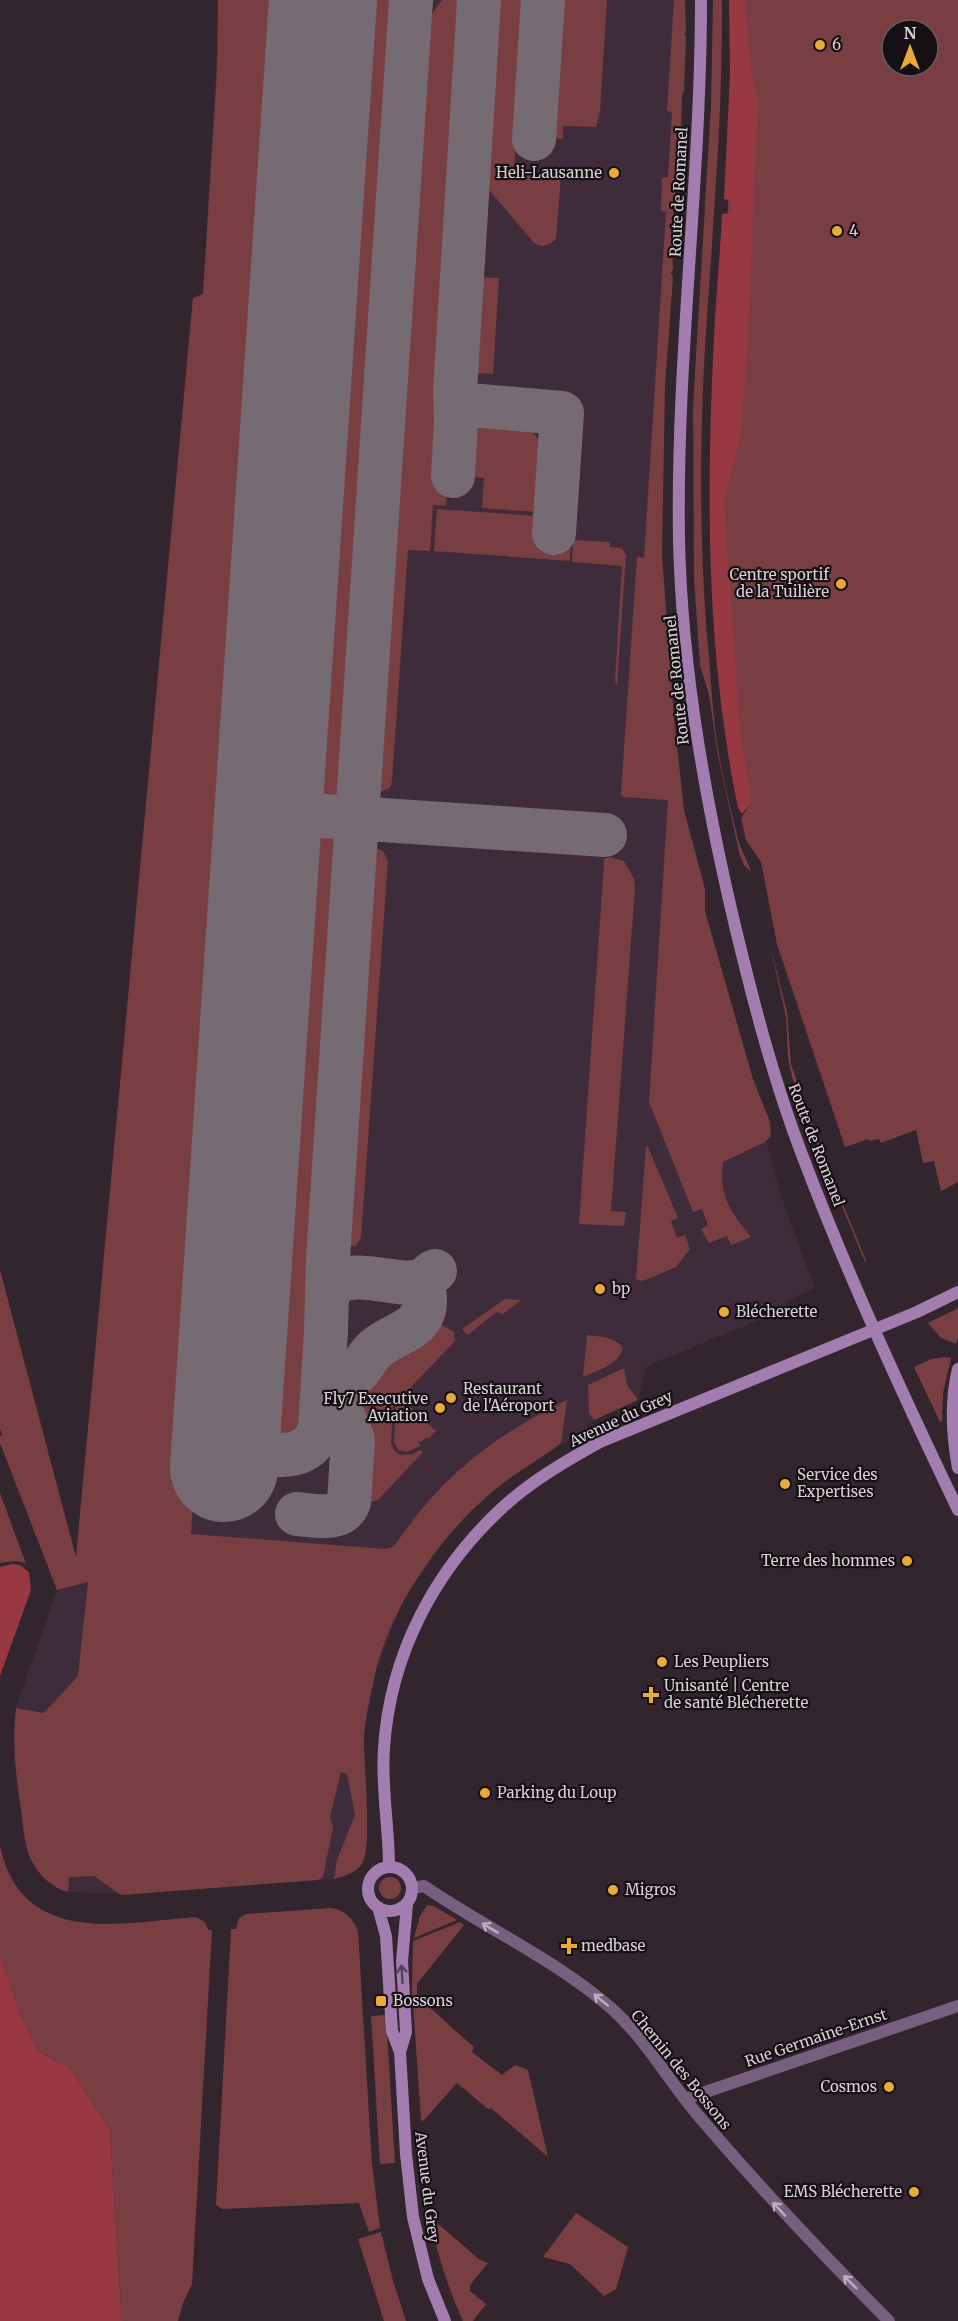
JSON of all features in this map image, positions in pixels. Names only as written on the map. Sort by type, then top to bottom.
[{"type":"main road","name":"Route de Romanel","points":[[701,0],[701,80],[684,363],[679,542],[685,637],[696,730],[713,830],[758,1017],[772,1067],[801,1152],[874,1329],[958,1510]]},
{"type":"main road","name":"Avenue du Grey","points":[[388,1867],[383,1751],[391,1696],[404,1653],[418,1619],[440,1580],[472,1538],[503,1507],[527,1488],[600,1442],[958,1292]]},
{"type":"main road","points":[[958,1370],[954,1390],[953,1427],[958,1468]]},
{"type":"main road","points":[[388,1867],[405,1872],[412,1888],[407,1904],[389,1911],[378,1907],[370,1897],[369,1883],[376,1872],[388,1867]]},
{"type":"main road","name":"Avenue du Grey","points":[[400,2052],[406,2032],[402,1961],[407,1904]]},
{"type":"main road","name":"Avenue du Grey","points":[[378,1907],[386,1936],[392,2031],[400,2052],[407,2169],[413,2217],[428,2279],[444,2321]]},
{"type":"street","name":"Chemin des Bossons","points":[[412,1888],[424,1887],[547,1962],[591,1992],[612,2010],[642,2042],[685,2099],[764,2192],[819,2252],[889,2321]]},
{"type":"street","name":"Rue Germaine-Ernst","points":[[685,2099],[958,2006]]},
{"type":"shaded area","points":[[218,0],[294,0],[191,1534],[385,1549],[393,1547],[430,1499],[465,1465],[514,1429],[567,1400],[561,1443],[498,1487],[457,1526],[421,1573],[392,1625],[381,1652],[365,1722],[367,1839],[362,1864],[356,1870],[334,1879],[337,1860],[355,1815],[347,1774],[341,1772],[330,1817],[333,1827],[323,1877],[318,1880],[121,1895],[94,1876],[69,1877],[68,1892],[44,1878],[35,1867],[27,1850],[16,1772],[15,1721],[16,1708],[44,1713],[78,1676],[88,1582],[57,1590],[0,1443],[2,1435],[0,1429],[0,1270],[76,1557],[193,298],[203,294],[217,72]]},
{"type":"shaded area","points":[[220,0],[682,0],[679,145],[666,322],[661,468],[664,712],[700,918],[771,1136],[766,1141],[782,1199],[815,1288],[786,1302],[788,1307],[771,1315],[647,1366],[638,1400],[587,1424],[588,1428],[518,1472],[472,1510],[445,1540],[400,1608],[376,1670],[364,1735],[367,1826],[365,1851],[362,1863],[357,1869],[334,1879],[119,1894],[68,1892],[46,1879],[37,1870],[28,1854],[14,1762],[14,1728],[16,1708],[57,1590],[76,1560],[193,298],[203,294]]},
{"type":"shaded area","points":[[354,0],[397,0],[401,9],[401,17],[350,781],[346,792],[339,800],[323,805],[306,798],[298,778],[349,13]]},
{"type":"shaded area","points":[[442,0],[461,0],[467,5],[439,418],[451,420],[446,506],[433,505],[430,551],[408,550],[392,781],[390,788],[380,792],[373,790],[369,780],[418,34]]},
{"type":"shaded area","points":[[494,0],[538,0],[528,139],[516,138],[514,172],[561,175],[556,239],[546,245],[535,244],[484,184]]},
{"type":"shaded area","points":[[549,0],[607,0],[600,111],[596,127],[563,126],[563,139],[546,137],[540,130]]},
{"type":"shaded area","points":[[674,0],[685,0],[686,32],[684,35],[686,36],[681,151],[679,154],[681,157],[676,180],[672,231],[675,234],[675,240],[672,242],[673,269],[671,273],[673,278],[665,386],[662,554],[674,718],[684,810],[705,889],[705,911],[753,1079],[770,1122],[771,1136],[765,1142],[723,1162],[723,1185],[728,1203],[751,1237],[731,1245],[727,1236],[709,1243],[701,1229],[708,1225],[702,1209],[693,1212],[649,1102],[668,800],[623,797],[621,794],[637,557],[644,558],[666,212],[661,211],[662,178],[668,177],[672,112],[667,111]]},
{"type":"shaded area","points":[[713,0],[722,0],[722,46],[719,137],[702,404],[702,556],[717,744],[738,839],[751,872],[744,865],[740,856],[718,756],[709,695],[700,665],[694,578],[693,407],[711,105]]},
{"type":"shaded area","points":[[729,0],[745,0],[751,70],[758,100],[747,355],[741,436],[724,502],[740,731],[752,802],[742,814],[738,808],[727,750],[720,692],[714,633],[710,514],[711,396],[722,214],[731,213],[732,201],[724,199],[730,74]]},
{"type":"shaded area","name":"Centre sportif de la Tuilière","points":[[731,0],[958,0],[958,1182],[941,1191],[934,1161],[923,1163],[916,1130],[881,1143],[879,1139],[869,1141],[869,1139],[845,1147],[777,944],[761,862],[746,840],[741,818],[749,806],[731,717],[715,451],[735,74]]},
{"type":"shaded area","points":[[479,277],[499,278],[493,374],[472,373],[469,370],[474,281]]},
{"type":"shaded area","points":[[463,420],[526,424],[542,444],[537,512],[482,508],[484,478],[459,476]]},
{"type":"shaded area","points":[[437,509],[537,516],[536,533],[571,535],[570,561],[434,551]]},
{"type":"shaded area","points":[[573,540],[610,542],[610,547],[622,548],[626,555],[617,686],[615,681],[622,566],[572,562]]},
{"type":"shaded area","points":[[320,827],[331,831],[341,840],[345,855],[308,1420],[304,1431],[297,1439],[280,1444],[264,1437],[256,1417],[293,851],[296,841],[302,834]]},
{"type":"shaded area","points":[[376,848],[383,851],[388,861],[361,1237],[356,1246],[346,1246],[340,1242],[338,1235],[364,860],[369,850]]},
{"type":"shaded area","points":[[609,857],[624,861],[634,879],[635,888],[611,1211],[626,1212],[624,1226],[579,1224],[604,859]]},
{"type":"shaded area","points":[[769,941],[787,1012],[791,1064],[824,1158],[865,1262],[822,1158],[792,1077],[788,1058],[786,1017]]},
{"type":"shaded area","points":[[646,1147],[648,1147],[678,1218],[671,1221],[677,1238],[685,1235],[690,1249],[676,1267],[643,1281],[636,1279]]},
{"type":"shaded area","points":[[505,1299],[521,1300],[503,1314],[496,1312],[468,1335],[462,1329]]},
{"type":"shaded area","points":[[958,1308],[956,1344],[941,1338],[928,1323]]},
{"type":"shaded area","points":[[442,1325],[454,1332],[455,1341],[393,1406],[391,1443],[394,1450],[400,1455],[413,1454],[420,1450],[423,1452],[378,1500],[371,1502],[358,1500],[364,1402],[382,1357]]},
{"type":"shaded area","points":[[587,1335],[611,1339],[623,1348],[621,1354],[612,1363],[583,1377]]},
{"type":"shaded area","points":[[951,1358],[943,1393],[942,1421],[940,1422],[914,1367],[931,1359]]},
{"type":"shaded area","points":[[624,1368],[627,1385],[638,1400],[594,1420],[589,1413],[588,1385]]},
{"type":"shaded area","points":[[403,1400],[436,1431],[428,1439],[418,1441],[420,1446],[407,1452],[398,1450],[394,1441],[396,1407]]},
{"type":"shaded area","points":[[0,1493],[26,1563],[15,1561],[0,1563]]},
{"type":"shaded area","points":[[20,1565],[29,1572],[31,1590],[0,1676],[0,1567]]},
{"type":"shaded area","points":[[0,1846],[12,1878],[29,1901],[52,1914],[78,1922],[106,1924],[196,1917],[205,1922],[208,1930],[212,1930],[192,2284],[178,2321],[122,2321],[110,2131],[72,2070],[37,2050],[20,2013],[0,1956]]},
{"type":"shaded area","points":[[390,1877],[398,1880],[401,1888],[398,1896],[390,1899],[382,1896],[379,1888],[382,1880]]},
{"type":"shaded area","points":[[427,1905],[434,1906],[457,1920],[414,1938],[420,1916]]},
{"type":"shaded area","points":[[331,1908],[348,1916],[358,1932],[372,2164],[380,2228],[369,2232],[359,2203],[222,2209],[216,2205],[231,1929],[236,1929],[239,1918],[246,1914]]},
{"type":"shaded area","points":[[460,1922],[464,1925],[417,1984],[417,1994],[474,2047],[472,2052],[502,2075],[515,2065],[528,2070],[548,2157],[491,2108],[488,2109],[457,2083],[423,2121],[421,2120],[412,1989],[413,1941]]},
{"type":"shaded area","points":[[0,1956],[20,2013],[37,2050],[72,2070],[110,2131],[122,2321],[0,2321]]},
{"type":"shaded area","points":[[386,2015],[395,2163],[380,2164],[371,2016]]},
{"type":"shaded area","points":[[431,2210],[437,2223],[480,2260],[488,2263],[470,2285],[470,2291],[486,2304],[473,2321],[463,2321],[452,2295],[435,2241],[429,2213]]},
{"type":"shaded area","points":[[576,2213],[628,2247],[616,2289],[604,2296],[570,2264],[543,2257]]},
{"type":"shaded area","points":[[381,2232],[406,2321],[384,2321],[358,2239]]},
{"type":"taxiway","points":[[321,20],[327,0]]},
{"type":"taxiway","points":[[228,1416],[231,1434],[236,1443],[246,1451],[258,1454],[283,1455],[299,1452],[312,1444],[320,1428],[328,1258],[411,0]]},
{"type":"taxiway","points":[[453,476],[455,391],[479,0]]},
{"type":"taxiway","points":[[534,139],[543,0]]},
{"type":"taxiway","points":[[455,391],[458,399],[470,405],[562,413],[554,533]]},
{"type":"taxiway","points":[[271,764],[274,782],[281,796],[292,807],[309,815],[605,835]]},
{"type":"taxiway","points":[[265,868],[271,848],[282,831],[298,821],[319,816]]},
{"type":"taxiway","points":[[328,1295],[334,1285],[343,1279],[368,1278],[409,1283],[420,1282],[435,1271]]},
{"type":"taxiway","points":[[324,1365],[325,1372],[331,1376],[339,1379],[348,1378],[358,1372],[375,1349],[415,1324],[424,1310],[425,1299],[422,1289],[412,1282]]},
{"type":"taxiway","points":[[297,1514],[334,1515],[345,1509],[349,1502],[353,1440],[327,1376]]},
{"type":"runway","points":[[224,1468],[323,0]]},
{"type":"place","name":"6","points":[[820,45]]},
{"type":"place","name":"Heli-Lausanne","points":[[614,173]]},
{"type":"place","name":"4","points":[[837,231]]},
{"type":"place","name":"Centre sportif de la Tuilière","points":[[841,584]]},
{"type":"place","name":"bp","points":[[600,1289]]},
{"type":"place","name":"Blécherette","points":[[724,1312]]},
{"type":"place","name":"Restaurant de l'Aéroport","points":[[451,1398]]},
{"type":"place","name":"Fly7 Executive Aviation","points":[[440,1408]]},
{"type":"place","name":"Service des Expertises","points":[[785,1484]]},
{"type":"place","name":"Terre des hommes","points":[[907,1561]]},
{"type":"place","name":"Les Peupliers","points":[[662,1662]]},
{"type":"place","name":"Unisanté | Centre de santé Blécherette","points":[[651,1695]]},
{"type":"place","name":"Parking du Loup","points":[[485,1793]]},
{"type":"place","name":"Migros","points":[[613,1890]]},
{"type":"place","name":"medbase","points":[[569,1946]]},
{"type":"place","name":"Bossons","points":[[381,2001]]},
{"type":"place","name":"Cosmos","points":[[889,2087]]},
{"type":"place","name":"EMS Blécherette","points":[[914,2192]]}]
